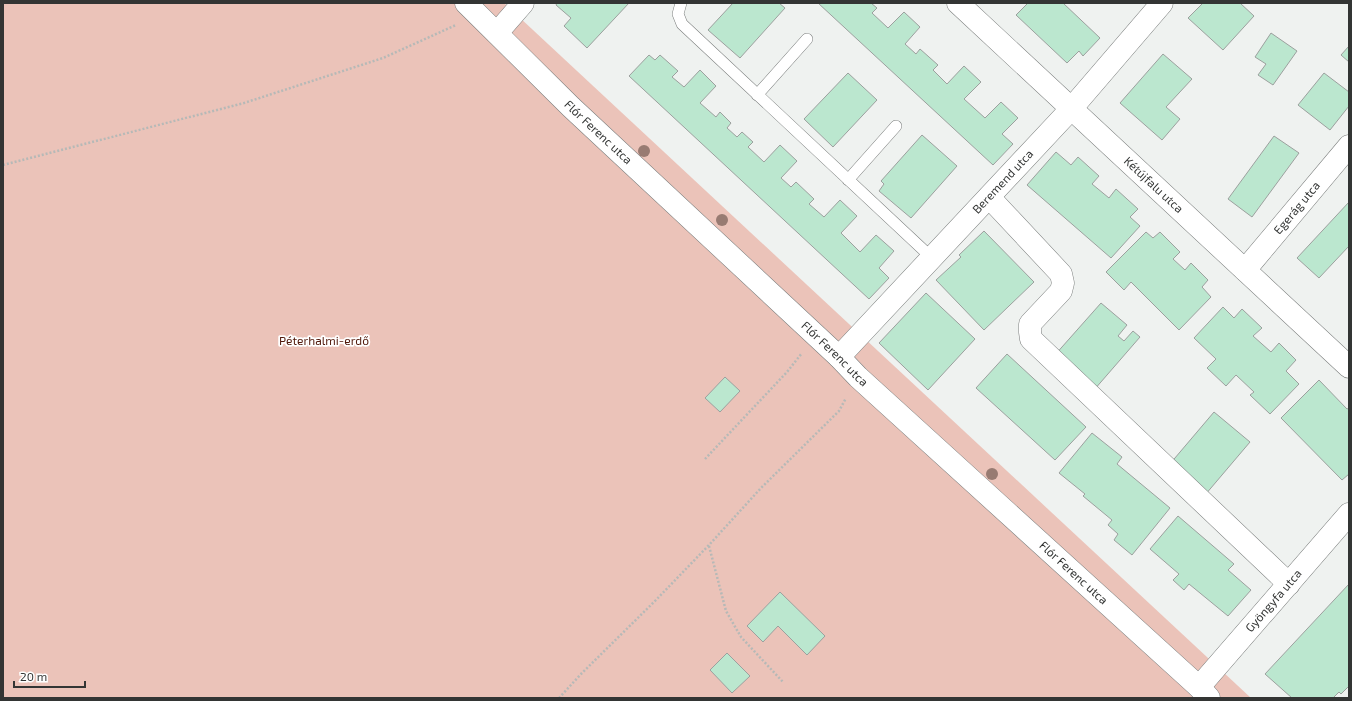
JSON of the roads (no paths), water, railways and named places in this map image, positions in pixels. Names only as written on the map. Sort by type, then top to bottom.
[{"type":"street","points":[[497,33],[523,3]]},
{"type":"street","name":"Kétújfalu utca","points":[[958,3],[1349,368]]},
{"type":"street","name":"Beremend utca","points":[[840,357],[1071,108],[1162,3]]},
{"type":"street","name":"Flór Ferenc utca","points":[[472,9],[576,112],[840,357],[858,377],[1204,693]]},
{"type":"street","name":"Egerág utca","points":[[1245,270],[1349,146]]},
{"type":"street","points":[[989,197],[1061,274],[1063,283],[1061,291],[1030,324],[1031,339],[1289,584]]},
{"type":"street","name":"Gyöngyfa utca","points":[[1204,693],[1289,584],[1349,514]]},
{"type":"lane","points":[[681,3],[678,14],[682,24],[932,258]]},
{"type":"lane","points":[[757,95],[807,39]]},
{"type":"lane","points":[[848,180],[896,126]]},
{"type":"park label","name":"Péterhalmi-erdő","points":[[324,341]]}]
